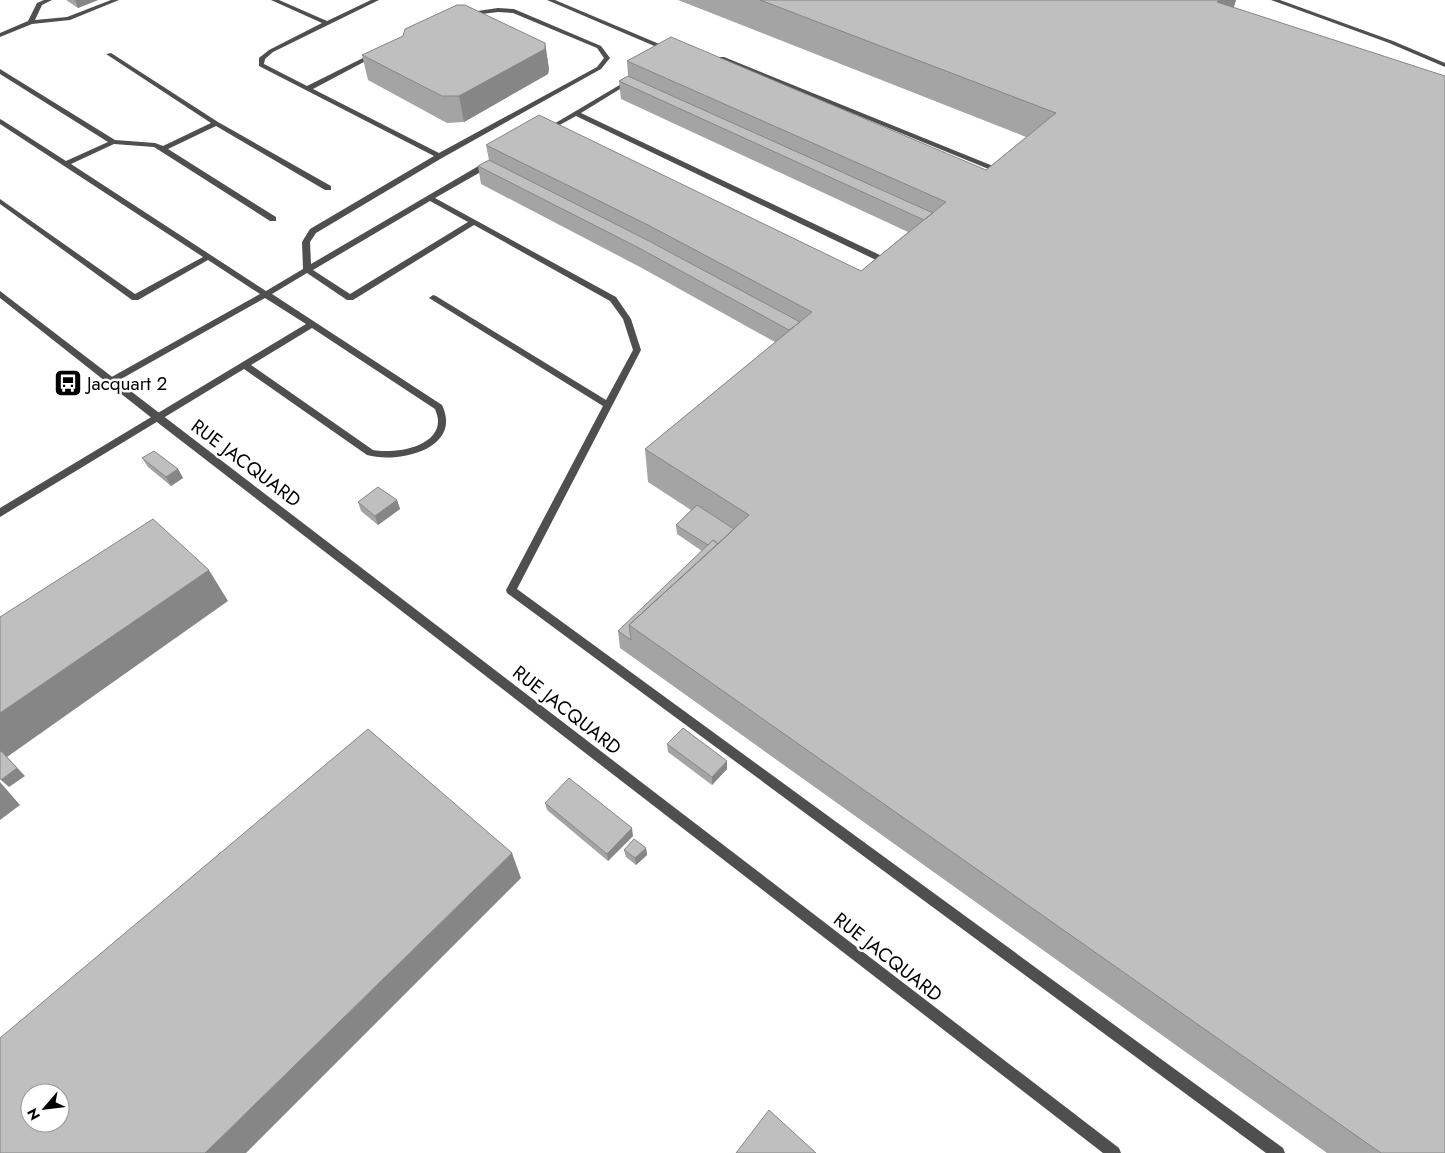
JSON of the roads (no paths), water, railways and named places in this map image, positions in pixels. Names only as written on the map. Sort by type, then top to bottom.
[{"type":"street","points":[[31,22],[39,4],[49,0]]},
{"type":"street","points":[[0,35],[31,22],[68,19],[116,0]]},
{"type":"street","points":[[274,0],[327,23]]},
{"type":"street","points":[[376,0],[271,50],[262,58],[262,65],[439,156]]},
{"type":"street","points":[[550,0],[662,47],[671,48]]},
{"type":"street","points":[[1274,0],[1391,42],[1445,65]]},
{"type":"street","points":[[308,270],[306,242],[313,230],[439,156],[598,68],[607,58],[599,47],[514,11],[498,10],[460,15]]},
{"type":"street","points":[[661,61],[666,56],[662,47]]},
{"type":"street","points":[[307,88],[383,51]]},
{"type":"street","points":[[109,54],[216,123],[328,188]]},
{"type":"street","points":[[714,55],[994,168]]},
{"type":"street","points":[[0,71],[113,142],[155,145],[164,149],[274,219]]},
{"type":"street","points":[[541,133],[641,74]]},
{"type":"street","points":[[576,113],[879,258]]},
{"type":"street","points":[[0,121],[439,407],[442,414],[439,432],[431,442],[411,453],[394,457],[381,457],[370,453],[244,365]]},
{"type":"street","points":[[164,149],[216,123]]},
{"type":"street","points":[[65,164],[113,142]]},
{"type":"street","points":[[111,381],[308,270],[499,158]]},
{"type":"street","points":[[430,198],[613,299],[627,319],[637,350],[511,590],[1278,1153]]},
{"type":"street","points":[[0,201],[135,298],[208,257]]},
{"type":"street","points":[[308,270],[350,298],[474,222]]},
{"type":"street","name":"RUE JACQUARD","points":[[0,294],[156,417],[1114,1153]]},
{"type":"street","points":[[433,298],[608,405]]},
{"type":"street","points":[[0,514],[113,446],[156,417],[313,324]]},
{"type":"place","name":"Jacquart 2","points":[[68,383]]}]
